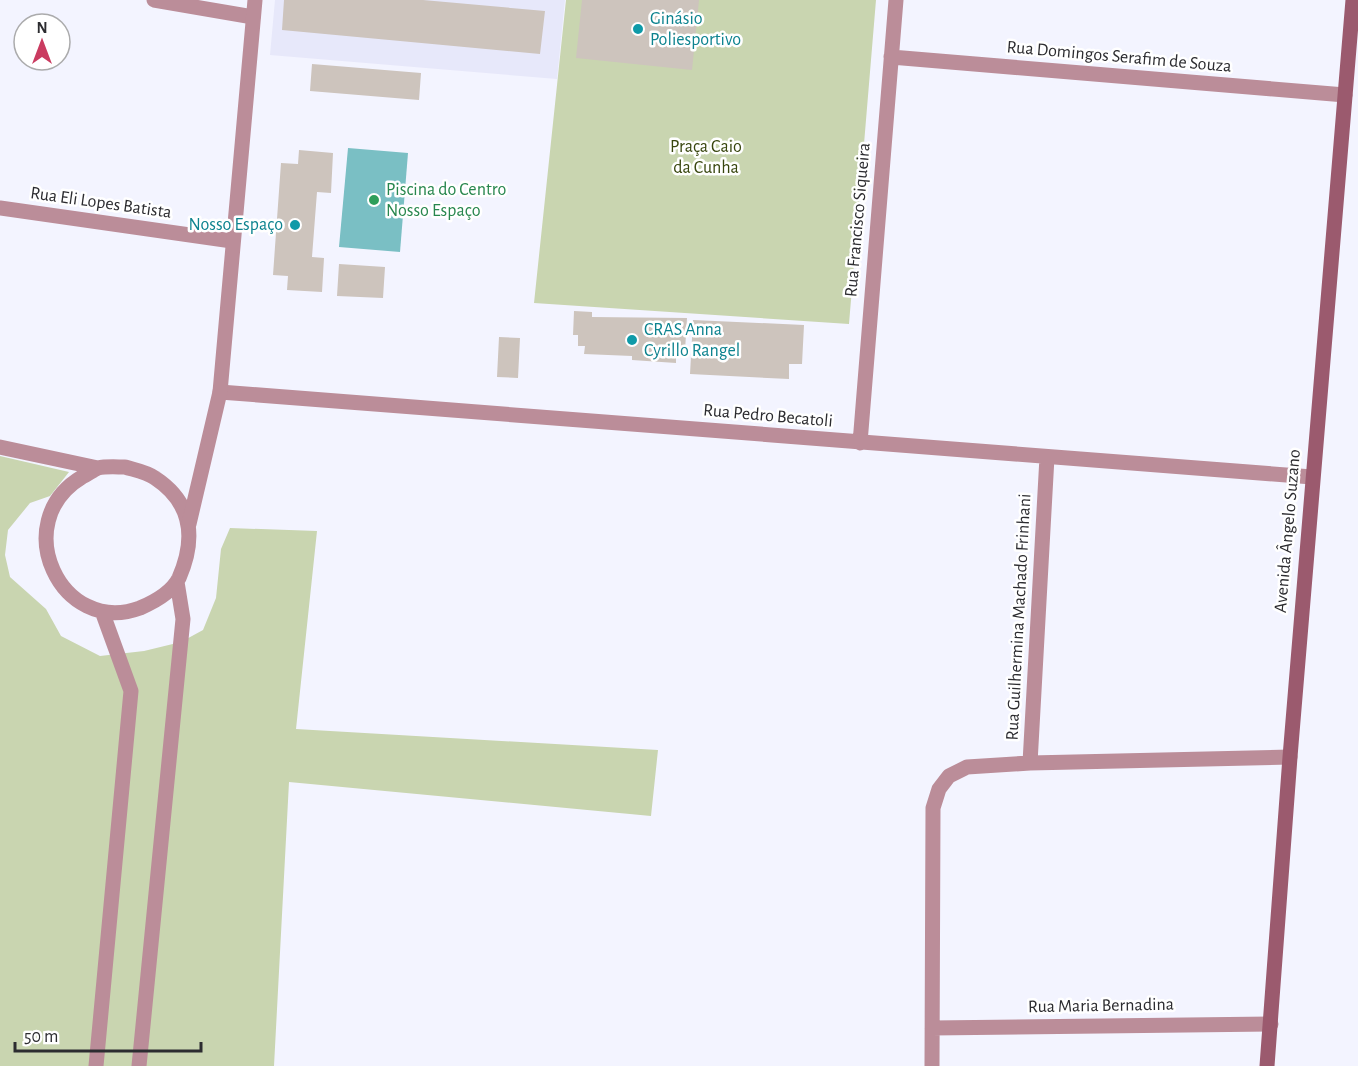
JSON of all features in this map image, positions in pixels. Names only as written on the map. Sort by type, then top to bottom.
[{"type":"main road","name":"Avenida Ângelo Suzano","points":[[1267,1066],[1312,477],[1353,0]]},
{"type":"main road","points":[[1345,95],[1358,80]]},
{"type":"street","points":[[154,0],[254,17]]},
{"type":"street","points":[[98,468],[68,486],[50,510],[44,540],[51,569],[69,594],[103,614],[132,611],[154,603],[177,582],[189,555],[189,524],[220,393],[255,0]]},
{"type":"street","name":"Rua Francisco Siqueira","points":[[860,443],[896,0]]},
{"type":"street","name":"Rua Domingos Serafim de Souza","points":[[891,57],[1345,95]]},
{"type":"street","name":"Rua Eli Lopes Batista","points":[[0,208],[232,241]]},
{"type":"street","name":"Rua Pedro Becatoli","points":[[220,393],[1312,477]]},
{"type":"street","points":[[0,447],[98,468],[125,467],[154,477],[177,497],[189,524]]},
{"type":"street","name":"Rua Guilhermina Machado Frinhani","points":[[932,1066],[933,808],[939,789],[949,776],[967,768],[1030,763],[1047,457]]},
{"type":"street","points":[[139,1066],[183,619],[177,582]]},
{"type":"street","points":[[96,1066],[131,691],[103,614]]},
{"type":"street","points":[[1030,763],[1290,757]]},
{"type":"street","name":"Rua Maria Bernadina","points":[[932,1028],[1271,1024]]},
{"type":"shaded area","points":[[275,0],[565,0],[557,79],[270,55]]},
{"type":"green space","name":"Praça Caio da Cunha","points":[[566,0],[876,0],[849,324],[534,303]]},
{"type":"green space","points":[[0,456],[69,472],[50,496],[30,503],[8,530],[5,555],[10,577],[46,609],[61,636],[100,656],[144,651],[181,642],[203,630],[216,598],[221,549],[230,528],[317,531],[296,729],[658,750],[651,816],[289,782],[274,1066],[0,1066]]},
{"type":"water","name":"Piscina do Centro Nosso Espaço","points":[[348,148],[408,153],[400,252],[339,247]]},
{"type":"building","points":[[284,0],[423,0],[545,11],[540,54],[282,30]]},
{"type":"building","name":"Ginásio Poliesportivo","points":[[582,0],[699,0],[692,70],[576,58]]},
{"type":"building","points":[[312,64],[421,73],[419,100],[310,91]]},
{"type":"building","name":"Nosso Espaço","points":[[299,150],[333,153],[331,193],[317,192],[312,257],[324,258],[322,292],[287,290],[288,276],[273,275],[281,163],[298,164]]},
{"type":"building","points":[[339,264],[385,267],[383,298],[337,296]]},
{"type":"building","name":"CRAS Anna Cyrillo Rangel","points":[[574,311],[592,312],[592,317],[687,318],[685,351],[676,351],[676,363],[632,360],[632,356],[584,354],[585,346],[578,346],[578,335],[573,335]]},
{"type":"building","points":[[693,320],[804,325],[802,364],[789,364],[789,379],[690,374]]},
{"type":"building","points":[[499,337],[520,338],[518,378],[497,377]]},
{"type":"place","name":"Ginásio Poliesportivo","points":[[638,29]]},
{"type":"place","name":"Piscina do Centro Nosso Espaço","points":[[374,200]]},
{"type":"place","name":"Nosso Espaço","points":[[295,225]]},
{"type":"place","name":"CRAS Anna Cyrillo Rangel","points":[[632,340]]}]
